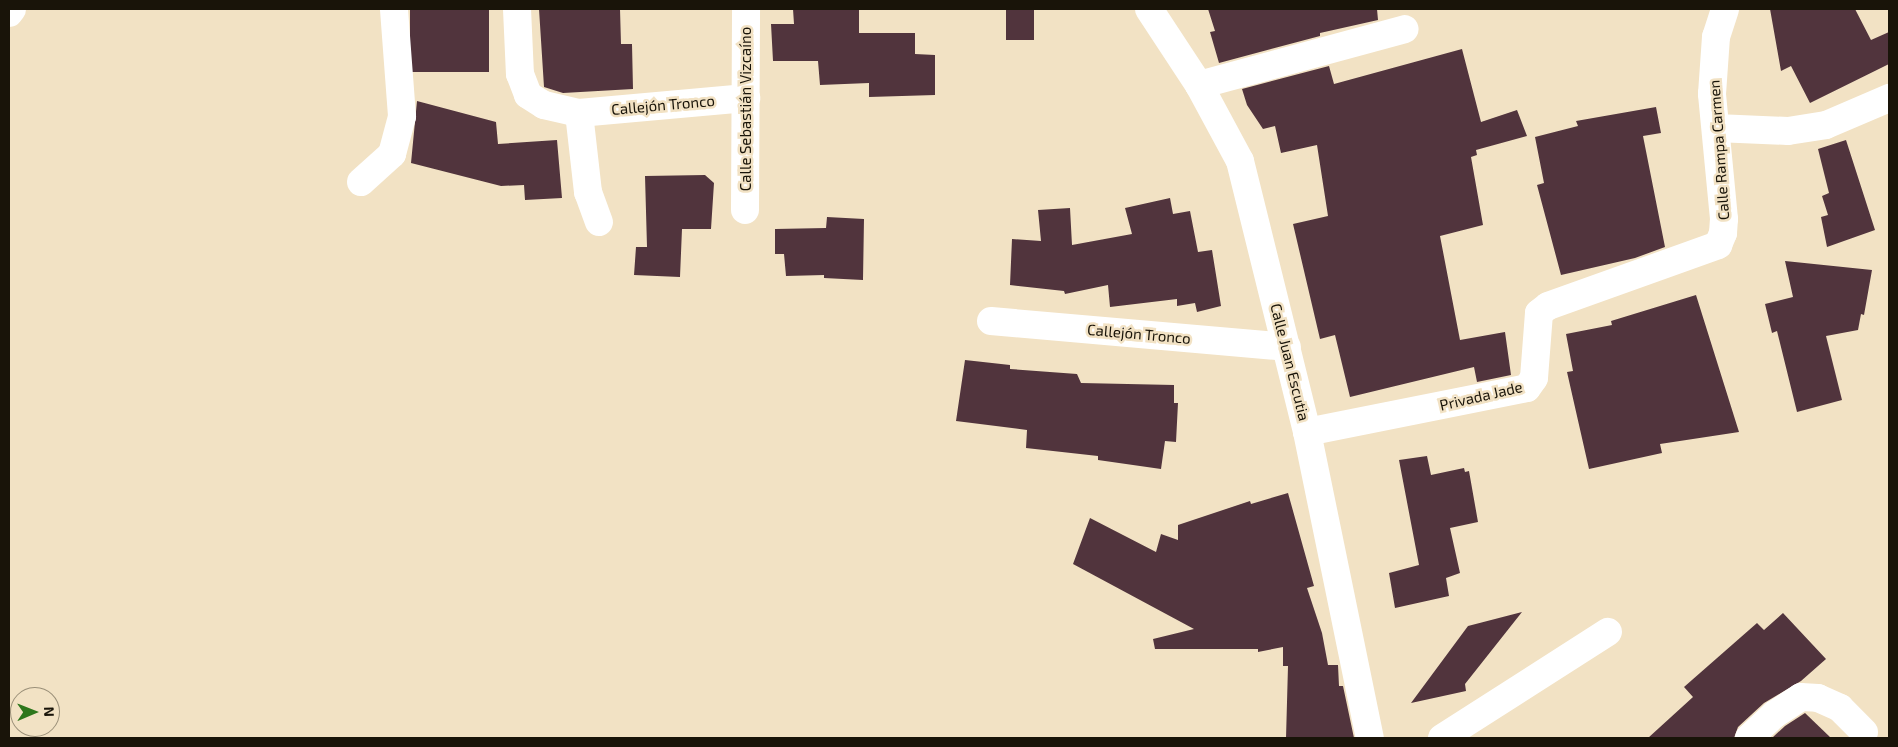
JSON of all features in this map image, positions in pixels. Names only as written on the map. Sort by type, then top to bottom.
[{"type":"street","points":[[9,13],[12,9]]},
{"type":"street","points":[[361,182],[392,154],[402,116],[394,9]]},
{"type":"street","name":"Callejón Tronco","points":[[517,9],[520,74],[528,95],[544,106],[579,113],[746,98]]},
{"type":"street","name":"Calle Sebastián Vizcaíno","points":[[745,210],[746,9]]},
{"type":"street","name":"Calle Juan Escutia","points":[[1149,9],[1199,85],[1240,161],[1307,432],[1370,738]]},
{"type":"street","name":"Calle Rampa Carmen","points":[[1723,233],[1712,94],[1716,37],[1725,9]]},
{"type":"street","points":[[1199,85],[1405,29]]},
{"type":"street","points":[[1716,128],[1788,131],[1826,125],[1889,98]]},
{"type":"street","points":[[579,113],[588,192],[599,222]]},
{"type":"street","name":"Privada Jade","points":[[1307,432],[1527,388],[1534,378],[1539,312],[1718,245],[1723,233]]},
{"type":"street","name":"Callejón Tronco","points":[[991,321],[1287,347]]},
{"type":"street","points":[[1442,738],[1608,632]]},
{"type":"street","points":[[1749,738],[1775,714],[1801,697],[1818,698],[1840,708],[1864,732]]},
{"type":"building","points":[[410,9],[489,9],[489,72],[410,72]]},
{"type":"building","points":[[539,9],[620,9],[621,44],[632,44],[633,89],[563,93],[544,87]]},
{"type":"building","points":[[793,9],[859,9],[859,33],[915,33],[915,54],[935,55],[935,95],[869,97],[869,83],[820,85],[818,61],[773,61],[771,24],[794,24]]},
{"type":"building","points":[[1006,9],[1034,9],[1034,40],[1006,40]]},
{"type":"building","points":[[1208,9],[1377,9],[1378,20],[1320,33],[1320,36],[1219,63],[1210,32],[1215,31]]},
{"type":"building","points":[[1770,9],[1855,9],[1871,40],[1889,32],[1889,64],[1810,103],[1791,66],[1781,71]]},
{"type":"building","points":[[1462,49],[1481,122],[1517,110],[1527,136],[1476,150],[1477,155],[1471,157],[1483,225],[1440,236],[1460,340],[1505,332],[1511,375],[1477,382],[1474,367],[1350,397],[1335,335],[1320,339],[1293,224],[1328,216],[1317,145],[1281,153],[1275,126],[1263,129],[1247,105],[1242,89],[1329,66],[1334,84]]},
{"type":"building","points":[[417,101],[496,122],[498,144],[557,140],[562,198],[525,200],[524,185],[501,186],[411,163]]},
{"type":"building","points":[[1656,107],[1661,133],[1643,136],[1665,247],[1635,258],[1561,275],[1537,185],[1544,183],[1535,137],[1578,126],[1576,121]]},
{"type":"building","points":[[1846,140],[1875,230],[1827,247],[1821,217],[1828,215],[1822,196],[1829,193],[1818,149]]},
{"type":"building","points":[[705,175],[714,183],[711,229],[682,229],[680,277],[634,275],[636,247],[647,247],[645,176]]},
{"type":"building","points":[[1170,198],[1173,214],[1190,211],[1198,252],[1212,250],[1221,306],[1197,312],[1195,303],[1177,306],[1177,299],[1110,307],[1108,285],[1065,294],[1064,291],[1010,285],[1012,239],[1041,241],[1038,210],[1070,208],[1072,245],[1132,234],[1125,208]]},
{"type":"building","points":[[827,217],[864,219],[863,280],[824,278],[824,275],[786,276],[784,254],[775,254],[775,229],[826,228]]},
{"type":"building","points":[[1785,261],[1872,270],[1864,315],[1861,314],[1858,330],[1826,336],[1842,400],[1797,412],[1777,331],[1772,333],[1765,304],[1793,297]]},
{"type":"building","points":[[1696,295],[1739,432],[1660,444],[1662,453],[1589,469],[1567,372],[1573,371],[1566,334],[1612,325],[1611,321]]},
{"type":"building","points":[[965,360],[1010,365],[1010,369],[1077,374],[1081,383],[1174,385],[1174,403],[1178,403],[1176,442],[1165,441],[1161,469],[1098,460],[1098,456],[1026,448],[1027,430],[956,421]]},
{"type":"building","points":[[1427,456],[1431,475],[1464,468],[1465,472],[1469,471],[1478,522],[1450,528],[1460,573],[1446,578],[1449,596],[1395,608],[1389,573],[1419,565],[1399,460]]},
{"type":"building","points":[[1288,493],[1314,586],[1307,588],[1322,633],[1328,665],[1338,665],[1339,686],[1343,686],[1354,738],[1286,738],[1288,666],[1283,666],[1283,647],[1258,652],[1258,649],[1155,649],[1153,639],[1194,629],[1073,564],[1090,518],[1156,552],[1161,534],[1178,540],[1178,525],[1250,501],[1251,504]]},
{"type":"building","points":[[1522,612],[1465,684],[1466,691],[1411,703],[1468,626]]},
{"type":"building","points":[[1783,613],[1826,659],[1801,681],[1764,703],[1738,727],[1734,738],[1648,738],[1693,697],[1684,687],[1757,623],[1764,630]]},
{"type":"building","points":[[1805,713],[1831,738],[1772,738],[1785,726]]}]
